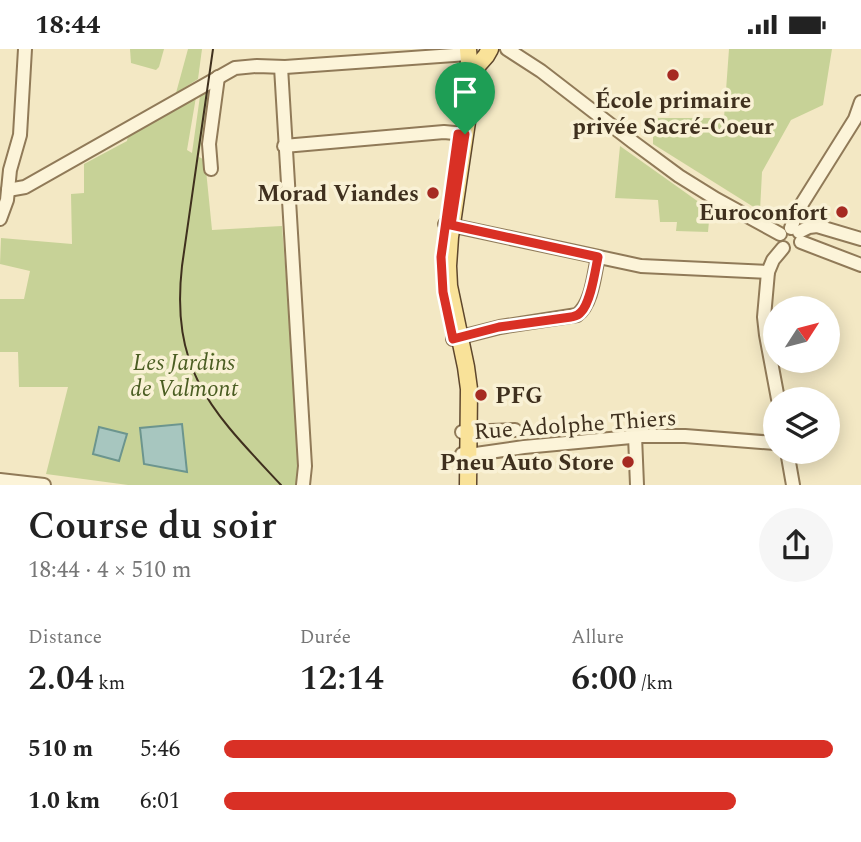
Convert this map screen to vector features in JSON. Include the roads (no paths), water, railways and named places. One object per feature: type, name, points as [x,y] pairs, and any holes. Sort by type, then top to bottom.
[{"type":"main road","points":[[468,485],[465,432],[468,378],[456,338],[449,280],[448,224],[461,134],[477,54]]},
{"type":"main road","points":[[461,485],[465,454]]},
{"type":"street","points":[[0,219],[6,205],[10,170],[20,128],[25,49]]},
{"type":"street","points":[[8,190],[25,187],[235,68],[512,52],[679,176],[716,199],[861,265]]},
{"type":"street","points":[[281,67],[305,466],[303,485]]},
{"type":"street","points":[[211,169],[209,144],[218,77]]},
{"type":"street","points":[[861,102],[857,115],[792,221],[793,234],[797,247],[789,250],[783,248],[779,241],[793,234],[809,227],[817,226],[861,239]]},
{"type":"street","points":[[285,146],[444,132],[461,134]]},
{"type":"street","points":[[448,224],[646,267],[768,272]]},
{"type":"street","points":[[776,387],[764,323],[768,272],[773,260],[783,248]]},
{"type":"street","points":[[456,338],[499,327],[577,315],[588,297],[598,257]]},
{"type":"street","points":[[465,432],[515,430]]},
{"type":"street","points":[[635,436],[637,485]]},
{"type":"street","name":"Rue Adolphe Thiers","points":[[465,454],[635,436],[685,436],[763,442]]},
{"type":"street","points":[[789,464],[793,485]]},
{"type":"street","points":[[0,480],[43,485]]},
{"type":"water","points":[[182,424],[187,472],[144,464],[140,428]]},
{"type":"water","points":[[99,427],[127,434],[119,461],[93,454]]},
{"type":"tram line","points":[[213,49],[182,266],[180,303],[183,335],[190,363],[217,412],[281,485]]},
{"type":"place","name":"École primaire privée Sacré-Coeur","points":[[673,75]]},
{"type":"place","name":"Morad Viandes","points":[[433,193]]},
{"type":"place","name":"Euroconfort","points":[[842,212]]},
{"type":"place","name":"PFG","points":[[481,395]]},
{"type":"place","name":"Pneu Auto Store","points":[[628,462]]},
{"type":"park label","name":"Les Jardins de Valmont","points":[[184,375]]}]
